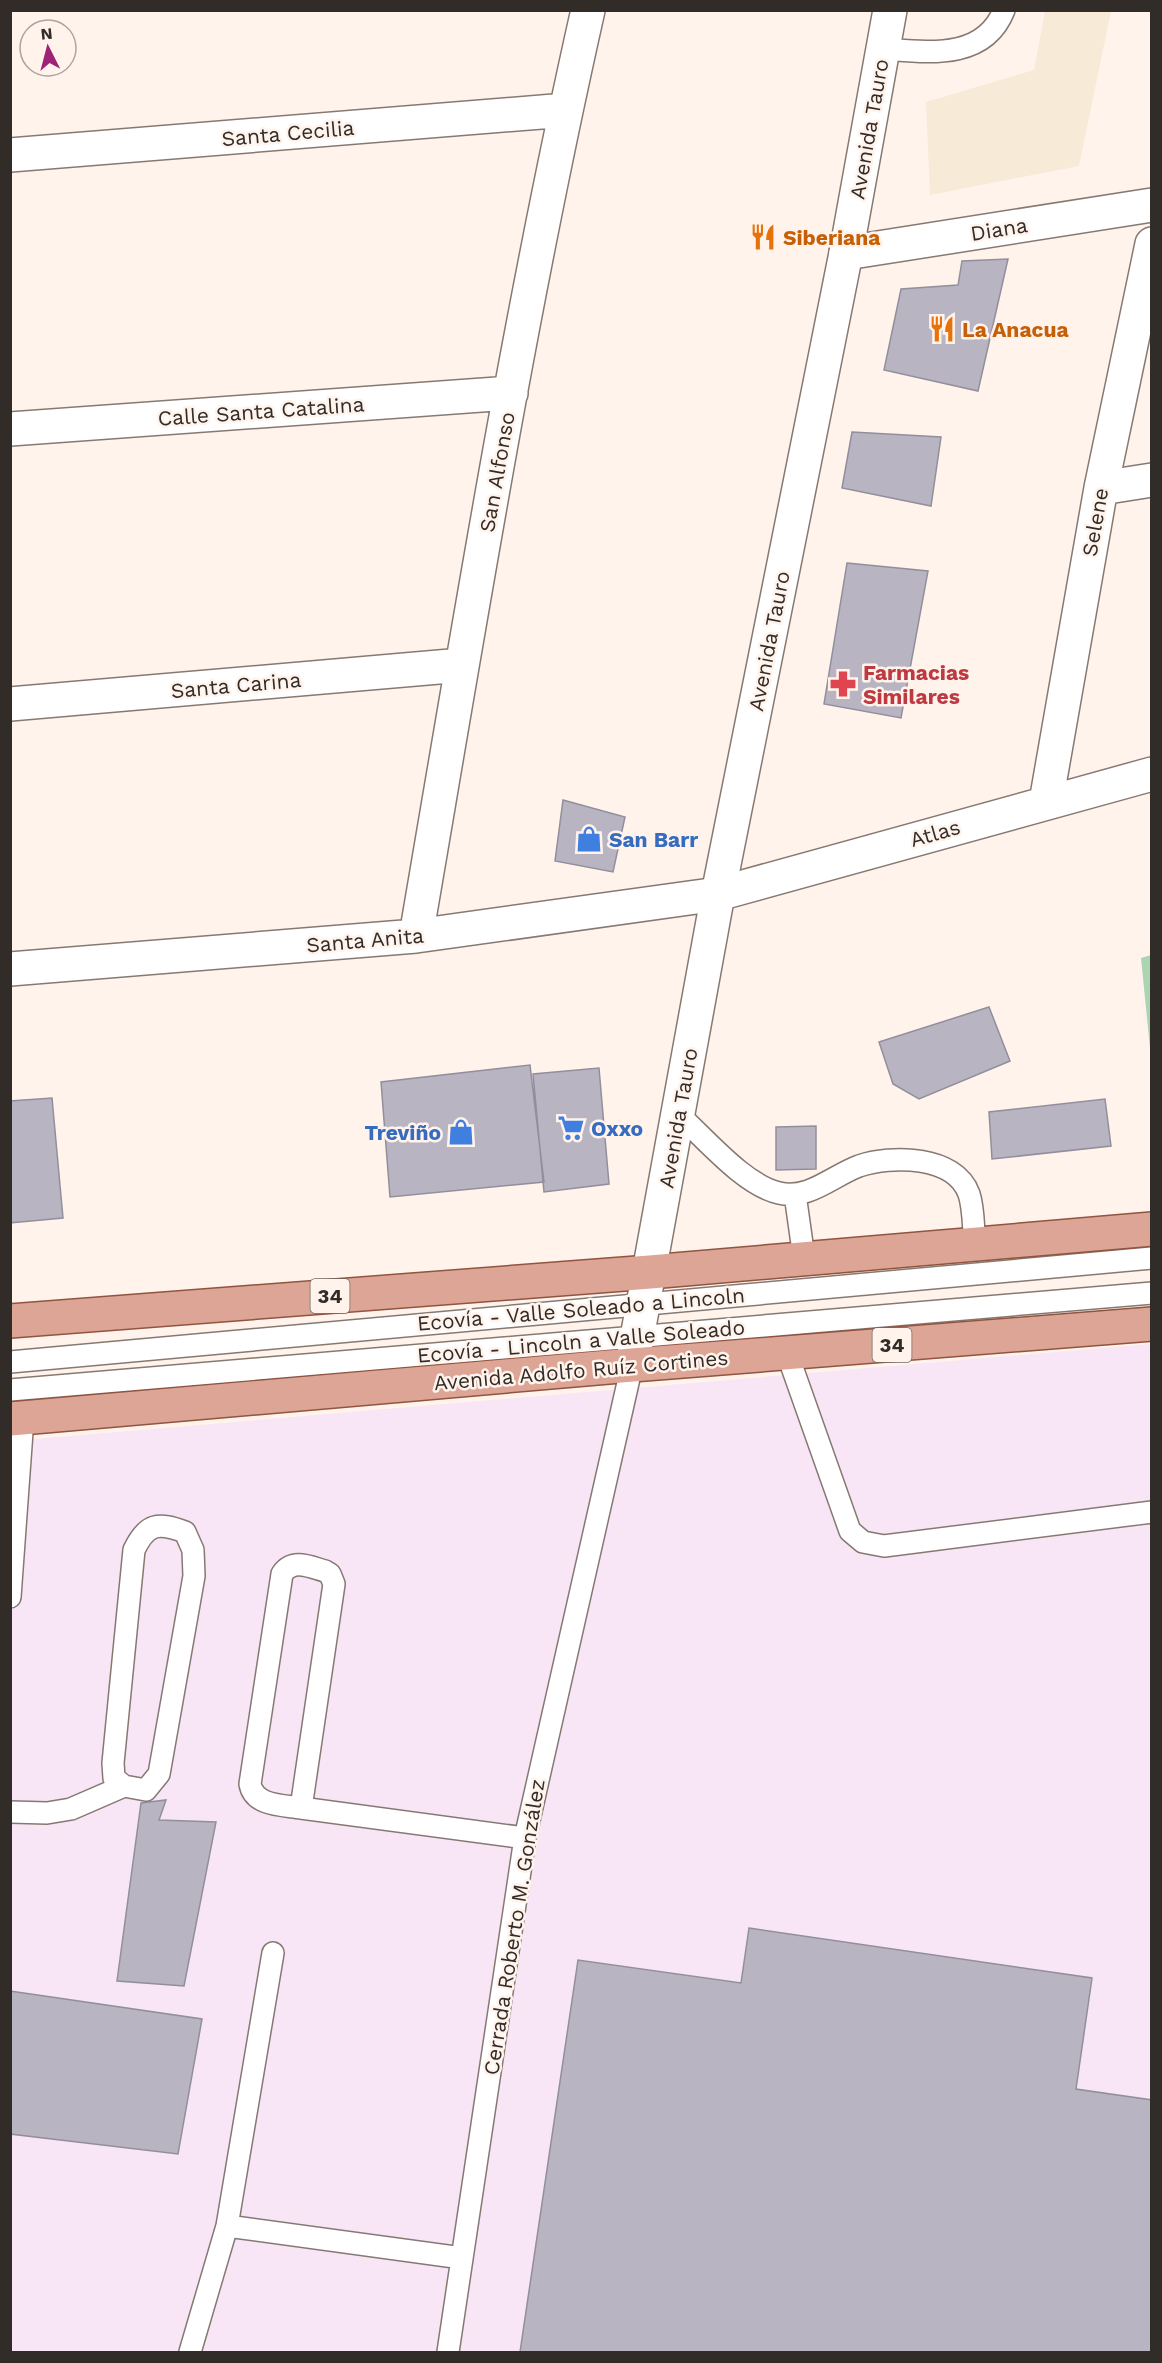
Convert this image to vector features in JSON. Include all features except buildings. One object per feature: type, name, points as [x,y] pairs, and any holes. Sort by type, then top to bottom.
[{"type":"main road","name":"34","points":[[10,1321],[650,1272],[1152,1229]]},
{"type":"main road","name":"Avenida Adolfo Ruíz Cortines","points":[[15,1409],[635,1351],[787,1353],[1152,1324]]},
{"type":"street","name":"San Alfonso","points":[[416,936],[511,393],[566,110],[588,10]]},
{"type":"street","name":"Avenida Tauro","points":[[635,1351],[718,894],[846,253],[890,10]]},
{"type":"street","name":"Santa Cecilia","points":[[10,155],[566,110]]},
{"type":"street","name":"Diana","points":[[846,253],[1152,205]]},
{"type":"street","name":"Selene","points":[[1046,802],[1101,488],[1152,244]]},
{"type":"street","name":"Calle Santa Catalina","points":[[10,429],[511,393]]},
{"type":"street","points":[[1101,488],[1152,480]]},
{"type":"street","name":"Santa Carina","points":[[10,704],[462,665]]},
{"type":"street","name":"Atlas","points":[[718,894],[1152,774]]},
{"type":"street","name":"Santa Anita","points":[[10,969],[416,936],[718,894]]},
{"type":"lane","points":[[883,49],[940,52],[965,47],[991,33],[998,26],[1004,10]]},
{"type":"lane","points":[[679,1115],[763,1188],[781,1193],[795,1194],[810,1191],[860,1166],[877,1162],[911,1160],[950,1171],[962,1181],[969,1194],[975,1244]]},
{"type":"lane","points":[[795,1194],[804,1258]]},
{"type":"lane","name":"Ecovía - Valle Soleado a Lincoln","points":[[10,1362],[1152,1258]]},
{"type":"lane","name":"Ecovía - Lincoln a Valle Soleado","points":[[635,1351],[1152,1293]]},
{"type":"lane","name":"Cerrada Roberto M. González","points":[[448,2352],[525,1838],[635,1351]]},
{"type":"lane","points":[[787,1353],[850,1531],[863,1542],[884,1546],[1152,1512]]},
{"type":"lane","points":[[10,1597],[15,1409]]},
{"type":"lane","points":[[10,1812],[47,1813],[71,1809],[124,1786],[146,1790],[154,1781],[162,1765],[194,1576],[193,1550],[185,1532],[171,1527],[154,1526],[142,1534],[134,1550],[113,1763],[114,1778],[124,1786]]},
{"type":"lane","points":[[301,1808],[334,1584],[330,1574],[326,1571],[294,1564],[282,1574],[250,1784],[255,1796],[264,1802],[301,1808],[525,1838]]},
{"type":"lane","points":[[190,2352],[227,2226],[273,1953]]},
{"type":"lane","points":[[227,2226],[462,2258]]},
{"type":"shaded area","points":[[1045,11],[1111,11],[1079,166],[930,195],[926,102],[1034,70]]},
{"type":"shaded area","points":[[1151,1344],[1151,2352],[11,2352],[11,1441]]},
{"type":"green space","points":[[1152,955],[1151,1058],[1141,958]]},
{"type":"place","name":"Siberiana","points":[[763,237]]},
{"type":"place","name":"La Anacua","points":[[942,329]]},
{"type":"place","name":"Farmacias Similares","points":[[843,684]]},
{"type":"place","name":"San Barr","points":[[589,839]]},
{"type":"place","name":"Oxxo","points":[[571,1128]]},
{"type":"place","name":"Treviño","points":[[461,1132]]}]
